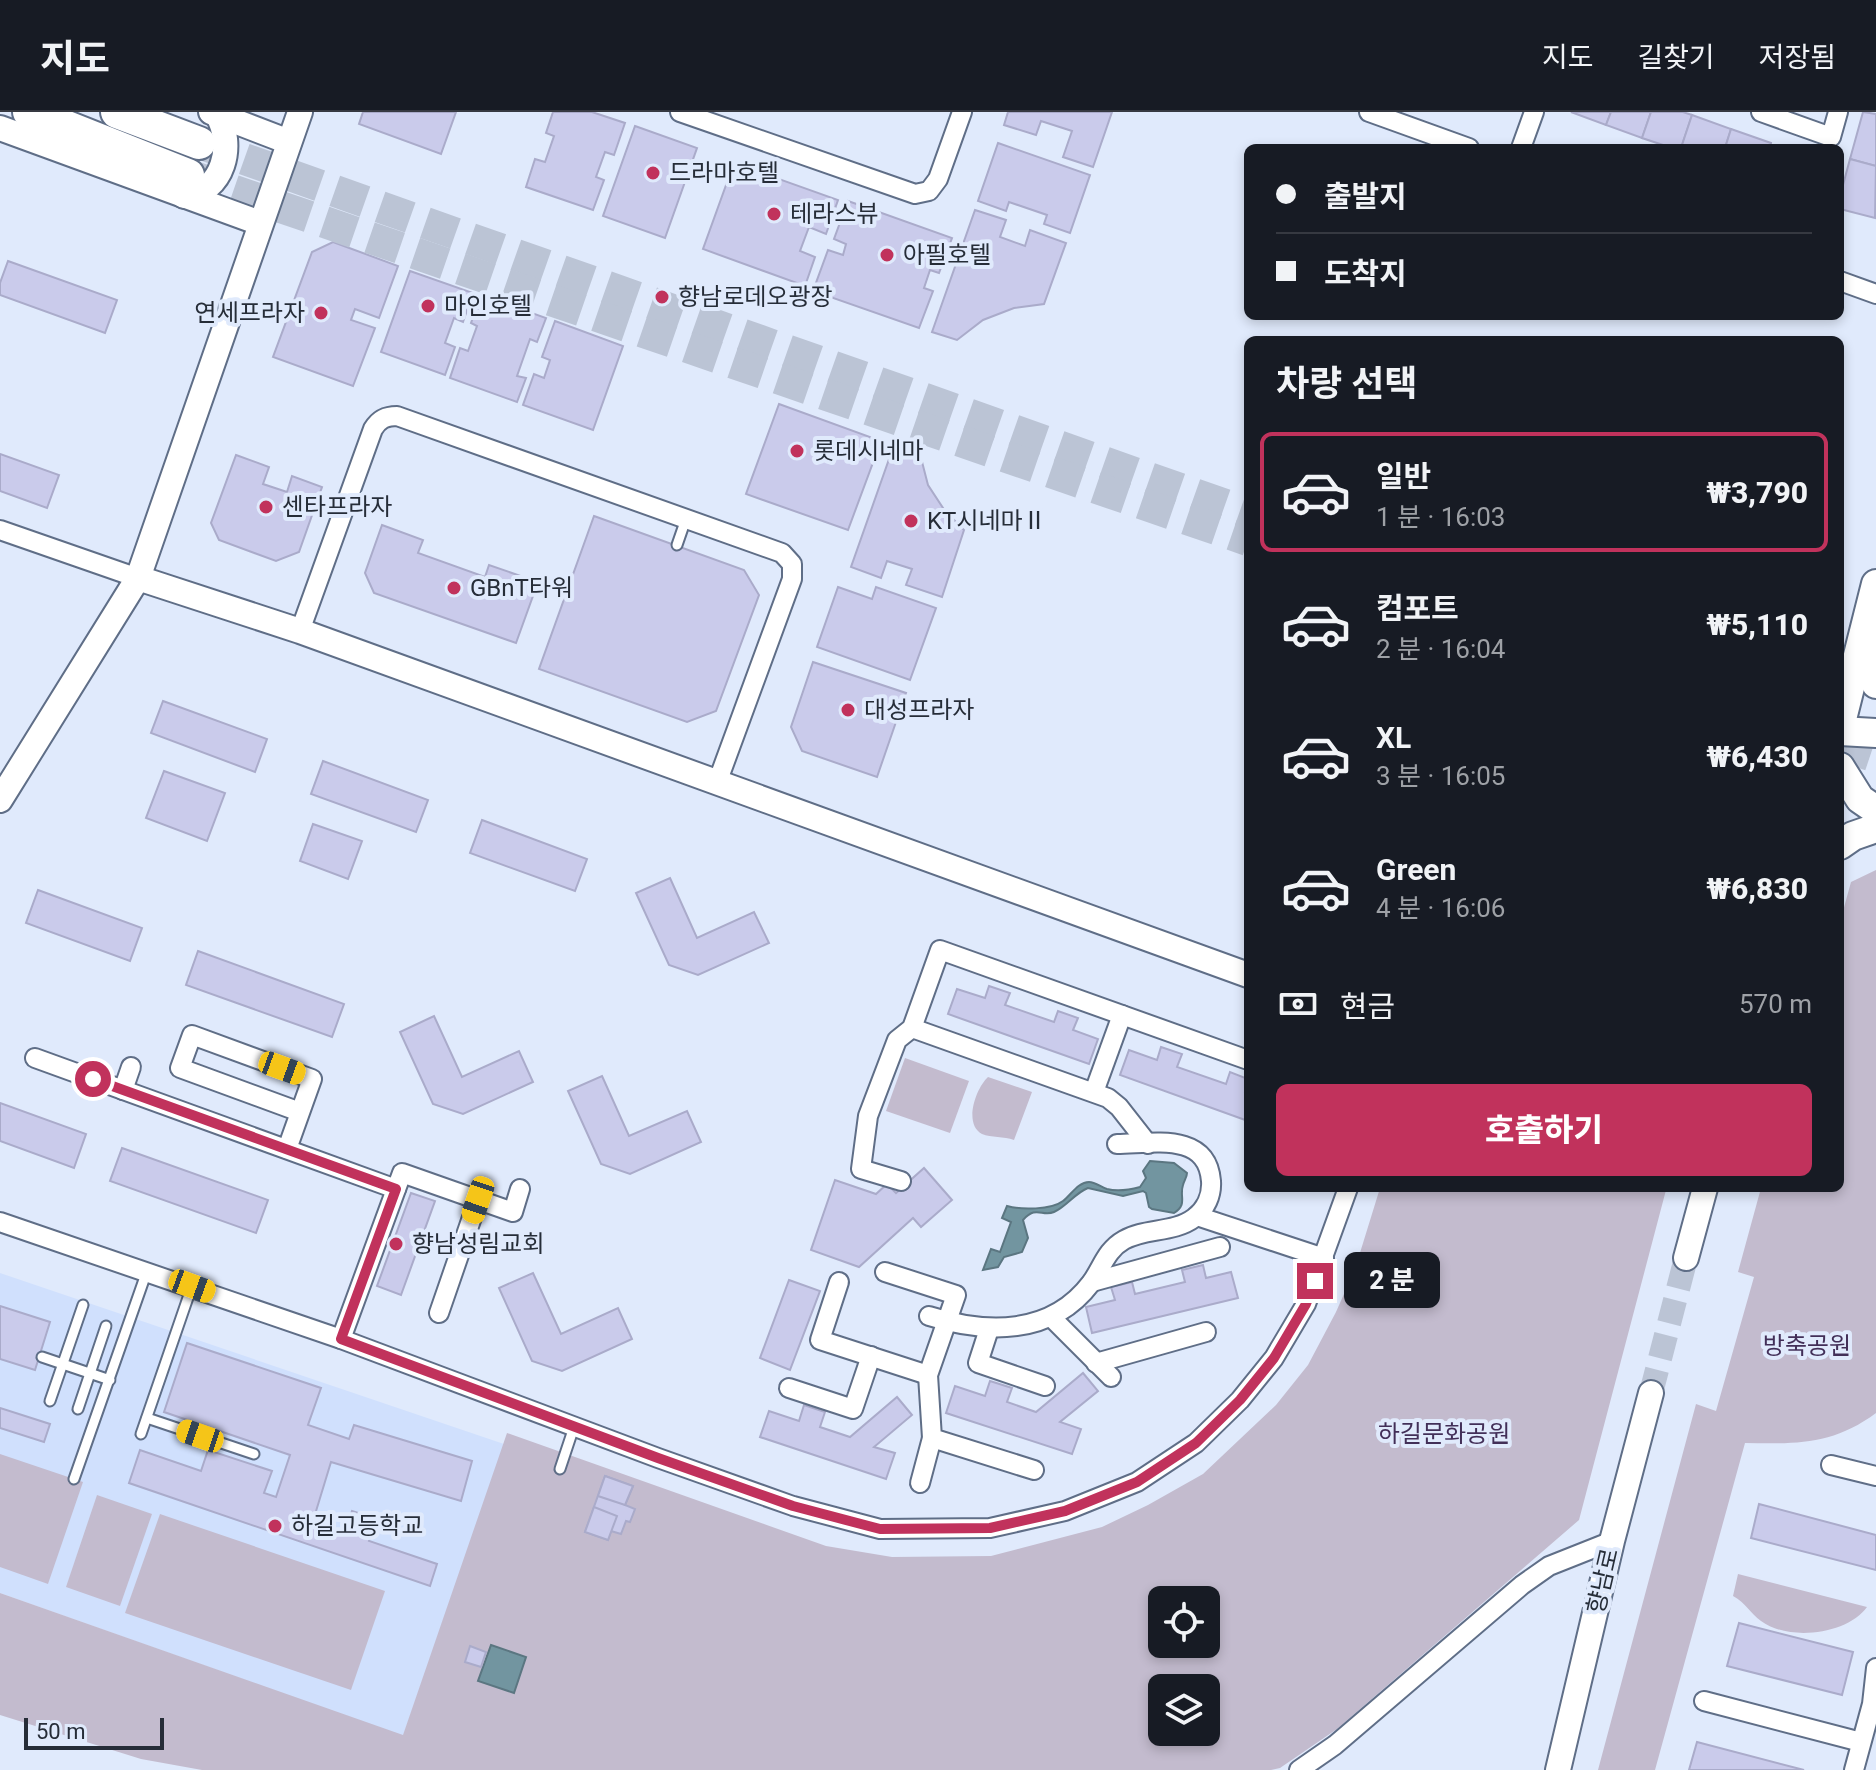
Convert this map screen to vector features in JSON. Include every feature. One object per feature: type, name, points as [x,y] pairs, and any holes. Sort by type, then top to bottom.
[{"type":"highway","points":[[29,112],[186,186]]},
{"type":"highway","points":[[117,112],[199,143]]},
{"type":"main road","points":[[1844,713],[1876,584]]},
{"type":"main road","points":[[1867,618],[1870,663],[1876,684]]},
{"type":"main road","points":[[1844,729],[1876,733]]},
{"type":"main road","points":[[1844,773],[1860,799],[1876,810]]},
{"type":"main road","points":[[1844,842],[1876,828]]},
{"type":"street","points":[[0,800],[138,578],[300,112]]},
{"type":"street","points":[[680,112],[915,194],[929,191],[938,179],[962,112]]},
{"type":"street","points":[[1369,112],[1458,144]]},
{"type":"street","points":[[1522,144],[1534,112]]},
{"type":"street","points":[[1761,112],[1831,137],[1838,112]]},
{"type":"street","points":[[186,186],[195,195],[205,190],[222,167],[226,138],[224,125],[214,113]]},
{"type":"street","points":[[214,113],[289,142]]},
{"type":"street","points":[[0,128],[186,186],[260,223]]},
{"type":"street","points":[[1844,282],[1876,294]]},
{"type":"street","points":[[300,631],[373,429],[390,416],[782,553],[788,557],[793,571],[717,783]]},
{"type":"street","points":[[0,530],[300,631],[1244,974]]},
{"type":"street","points":[[901,1181],[861,1169],[868,1116],[897,1040],[912,1028],[940,950],[1244,1059]]},
{"type":"street","points":[[1094,1092],[1122,1015]]},
{"type":"street","points":[[912,1028],[1108,1098],[1148,1144]]},
{"type":"street","points":[[287,1149],[312,1079],[192,1035],[180,1068],[300,1112]]},
{"type":"street","points":[[35,1058],[396,1189]]},
{"type":"street","points":[[123,1090],[131,1067]]},
{"type":"street","points":[[938,1319],[989,1329],[1026,1326],[1051,1317],[1075,1300],[1092,1282],[1105,1257],[1123,1241],[1178,1226],[1197,1216],[1209,1199],[1212,1186],[1204,1159],[1194,1149],[1168,1141],[1117,1144]]},
{"type":"street","points":[[341,1339],[402,1173],[513,1212],[520,1189]]},
{"type":"street","points":[[0,1222],[341,1339],[793,1506],[880,1529],[990,1528],[1065,1511],[1137,1482],[1196,1443],[1240,1400],[1274,1358],[1306,1304],[1347,1192]]},
{"type":"street","points":[[1686,1258],[1704,1192]]},
{"type":"street","points":[[439,1313],[478,1200]]},
{"type":"street","points":[[1197,1216],[1324,1258]]},
{"type":"street","points":[[1092,1282],[1220,1247]]},
{"type":"street","points":[[885,1272],[956,1295],[938,1319],[928,1375],[932,1438],[920,1483]]},
{"type":"street","points":[[839,1282],[820,1340],[928,1375]]},
{"type":"street","points":[[1051,1317],[1111,1377]]},
{"type":"street","points":[[989,1329],[978,1363],[1045,1386]]},
{"type":"street","points":[[1096,1363],[1206,1332]]},
{"type":"street","points":[[789,1388],[851,1415],[871,1356]]},
{"type":"street","name":"향남로","points":[[1558,1770],[1612,1541],[1651,1393]]},
{"type":"street","points":[[932,1438],[1034,1470]]},
{"type":"street","points":[[1831,1465],[1876,1476]]},
{"type":"street","points":[[1299,1770],[1346,1735],[1522,1585],[1549,1566],[1612,1541]]},
{"type":"street","points":[[1854,1770],[1874,1705],[1876,1668]]},
{"type":"street","points":[[1704,1701],[1861,1742]]},
{"type":"lane","points":[[677,545],[686,519]]},
{"type":"lane","points":[[74,1479],[147,1271]]},
{"type":"lane","points":[[141,1434],[192,1286]]},
{"type":"lane","points":[[50,1401],[83,1305]]},
{"type":"lane","points":[[78,1409],[106,1326]]},
{"type":"lane","points":[[42,1357],[110,1380]]},
{"type":"lane","points":[[147,1418],[254,1454]]},
{"type":"lane","points":[[560,1469],[574,1427]]},
{"type":"shaded area","points":[[1150,1161],[1174,1163],[1187,1173],[1182,1203],[1174,1213],[1149,1207],[1143,1191],[1123,1196],[1088,1188],[1054,1212],[1035,1212],[1028,1216],[1023,1220],[1028,1238],[1022,1252],[1004,1257],[998,1267],[983,1270],[991,1249],[1000,1252],[1011,1222],[1002,1218],[1007,1206],[1028,1209],[1058,1204],[1081,1184],[1089,1182],[1115,1190],[1140,1187],[1146,1178],[1143,1171]]},
{"type":"shaded area","name":"하길고등학교","points":[[0,1273],[504,1444],[403,1736],[0,1593]]},
{"type":"shaded area","points":[[491,1645],[526,1657],[514,1693],[478,1681]]},
{"type":"green space","name":"방축공원","points":[[1876,870],[1876,1413],[1860,1424],[1829,1437],[1798,1442],[1745,1443],[1655,1770],[1598,1770],[1696,1404],[1716,1411],[1754,1277],[1738,1272],[1760,1192],[1844,1192],[1844,907],[1851,882]]},
{"type":"green space","points":[[905,1058],[969,1081],[950,1133],[886,1111]]},
{"type":"green space","points":[[988,1077],[1032,1092],[1014,1140],[982,1134],[973,1122],[976,1097]]},
{"type":"green space","name":"하길문화공원","points":[[1379,1192],[1665,1192],[1579,1520],[1337,1729],[1280,1768],[202,1770],[141,1759],[0,1715],[0,1593],[403,1735],[507,1433],[826,1546],[892,1557],[991,1556],[1102,1527],[1203,1474],[1276,1405],[1308,1365],[1355,1269]]},
{"type":"green space","points":[[0,1454],[83,1482],[48,1584],[0,1567]]},
{"type":"green space","points":[[97,1495],[152,1514],[120,1606],[66,1587]]},
{"type":"green space","points":[[160,1514],[385,1591],[351,1690],[125,1613]]},
{"type":"green space","points":[[1738,1574],[1867,1607],[1846,1624],[1832,1629],[1802,1633],[1773,1628],[1733,1596]]},
{"type":"building","points":[[363,112],[456,112],[441,154],[359,124]]},
{"type":"building","points":[[553,112],[592,112],[625,123],[614,155],[605,152],[596,177],[604,180],[593,210],[526,187],[535,159],[545,162],[554,136],[546,133]]},
{"type":"building","points":[[1008,112],[1112,112],[1093,167],[1063,157],[1072,131],[1041,121],[1036,135],[1004,125]]},
{"type":"building","points":[[1571,112],[1611,112],[1606,125]]},
{"type":"building","points":[[1611,112],[1651,112],[1642,138],[1606,125]]},
{"type":"building","points":[[1651,112],[1692,115],[1682,144],[1660,144],[1642,138]]},
{"type":"building","points":[[1863,112],[1876,114],[1876,166],[1850,159]]},
{"type":"building","points":[[1692,115],[1731,129],[1726,144],[1682,144]]},
{"type":"building","points":[[635,126],[697,148],[665,238],[603,216]]},
{"type":"building","points":[[1731,129],[1771,143],[1771,144],[1726,144]]},
{"type":"building","points":[[998,143],[1090,175],[1070,233],[1044,224],[1047,215],[1009,202],[1006,211],[978,201]]},
{"type":"building","points":[[1850,159],[1876,166],[1875,218],[1844,210],[1844,181]]},
{"type":"building","name":"테라스뷰","points":[[734,163],[838,200],[826,234],[809,227],[800,251],[815,257],[805,286],[703,249]]},
{"type":"building","points":[[848,201],[952,238],[939,273],[930,270],[924,288],[933,291],[919,328],[813,291],[828,250],[843,255],[846,244],[834,239]]},
{"type":"building","points":[[975,210],[1006,220],[1000,237],[1025,246],[1030,230],[1066,243],[1044,304],[1014,308],[983,320],[957,340],[932,332]]},
{"type":"building","name":"연세프라자","points":[[333,242],[398,266],[379,318],[355,309],[351,320],[375,328],[353,386],[273,357],[312,252]]},
{"type":"building","points":[[8,261],[117,300],[105,333],[0,295],[0,283]]},
{"type":"building","points":[[410,271],[473,293],[463,322],[454,318],[445,343],[455,347],[445,375],[381,352]]},
{"type":"building","points":[[481,295],[546,318],[537,342],[530,339],[517,376],[526,378],[517,402],[450,378],[460,348],[468,351],[477,326],[471,323]]},
{"type":"building","points":[[555,321],[623,346],[593,430],[523,405],[534,374],[544,378],[550,360],[542,357]]},
{"type":"building","points":[[779,404],[881,441],[848,530],[746,494]]},
{"type":"building","name":"KT시네마Ⅱ","points":[[894,445],[920,454],[928,485],[945,511],[964,530],[942,597],[906,585],[912,569],[887,561],[881,578],[851,567]]},
{"type":"building","points":[[0,454],[59,475],[47,508],[0,491]]},
{"type":"building","name":"센타프라자","points":[[236,455],[269,467],[263,484],[287,492],[292,476],[322,487],[299,552],[276,561],[219,540],[211,523]]},
{"type":"building","points":[[594,516],[744,570],[759,595],[716,711],[687,722],[539,669]]},
{"type":"building","name":"GBnT타워","points":[[382,525],[423,540],[418,553],[485,577],[489,565],[538,582],[516,643],[374,593],[365,573]]},
{"type":"building","points":[[838,587],[872,599],[876,587],[936,608],[910,680],[817,647]]},
{"type":"building","name":"대성프라자","points":[[813,662],[906,693],[877,777],[802,751],[791,727]]},
{"type":"building","points":[[163,701],[267,739],[255,772],[151,733]]},
{"type":"building","points":[[323,761],[428,800],[416,832],[311,794]]},
{"type":"building","points":[[164,771],[225,793],[207,841],[146,818]]},
{"type":"building","points":[[482,820],[587,859],[575,891],[470,853]]},
{"type":"building","points":[[313,824],[362,841],[348,879],[300,861]]},
{"type":"building","points":[[670,878],[697,938],[754,912],[769,943],[698,975],[669,965],[636,893]]},
{"type":"building","points":[[38,890],[142,928],[130,961],[26,923]]},
{"type":"building","points":[[198,951],[344,1004],[332,1037],[186,985]]},
{"type":"building","points":[[989,986],[1010,993],[1005,1005],[1054,1022],[1058,1011],[1078,1018],[1073,1030],[1098,1039],[1089,1064],[948,1014],[957,989],[985,998]]},
{"type":"building","points":[[434,1016],[462,1077],[519,1051],[533,1082],[463,1114],[433,1104],[400,1032]]},
{"type":"building","points":[[1161,1047],[1182,1054],[1177,1067],[1226,1084],[1230,1072],[1244,1077],[1244,1120],[1120,1075],[1129,1050],[1157,1060]]},
{"type":"building","points":[[602,1076],[629,1136],[687,1111],[701,1142],[630,1174],[601,1164],[568,1091]]},
{"type":"building","points":[[0,1103],[86,1134],[74,1168],[0,1141]]},
{"type":"building","points":[[122,1148],[268,1200],[256,1233],[110,1181]]},
{"type":"building","points":[[924,1168],[952,1200],[921,1227],[913,1218],[859,1267],[811,1250],[835,1180],[876,1194],[887,1184],[896,1193]]},
{"type":"building","points":[[411,1193],[435,1201],[401,1295],[377,1286]]},
{"type":"building","points":[[1203,1265],[1206,1278],[1231,1272],[1238,1298],[1092,1333],[1086,1307],[1115,1300],[1111,1287],[1132,1282],[1135,1294],[1185,1282],[1182,1270]]},
{"type":"building","points":[[533,1273],[561,1334],[618,1308],[632,1339],[562,1371],[532,1361],[499,1288]]},
{"type":"building","points":[[789,1280],[820,1291],[790,1370],[760,1358]]},
{"type":"building","points":[[0,1306],[50,1322],[35,1370],[0,1359]]},
{"type":"building","points":[[187,1343],[321,1388],[308,1425],[349,1439],[354,1425],[472,1461],[461,1501],[331,1462],[313,1521],[345,1532],[352,1511],[377,1519],[369,1541],[437,1564],[430,1586],[129,1483],[140,1450],[201,1471],[208,1450],[272,1471],[264,1493],[276,1497],[290,1455],[164,1412]]},
{"type":"building","points":[[1083,1373],[1098,1391],[1060,1422],[1081,1429],[1072,1454],[946,1413],[955,1386],[985,1396],[990,1381],[1012,1388],[1007,1402],[1036,1412]]},
{"type":"building","points":[[897,1397],[912,1415],[874,1447],[895,1453],[886,1479],[760,1437],[769,1411],[799,1421],[804,1405],[825,1412],[820,1427],[850,1437]]},
{"type":"building","points":[[0,1408],[50,1424],[44,1442],[0,1428]]},
{"type":"building","points":[[605,1476],[633,1486],[625,1505],[635,1509],[621,1534],[611,1531],[608,1540],[585,1532]]},
{"type":"building","points":[[605,1476],[633,1486],[625,1505],[598,1496]]},
{"type":"building","points":[[1759,1504],[1876,1535],[1876,1570],[1751,1538]]},
{"type":"building","points":[[594,1507],[617,1516],[608,1540],[585,1532]]},
{"type":"building","points":[[1739,1623],[1853,1652],[1842,1695],[1727,1666]]},
{"type":"building","points":[[470,1646],[486,1652],[481,1667],[465,1662]]},
{"type":"building","points":[[1697,1742],[1804,1770],[1689,1770]]},
{"type":"tunnel","points":[[199,143],[1244,512]]},
{"type":"tunnel","points":[[188,175],[1244,539]]},
{"type":"tunnel","points":[[1844,746],[1876,757]]},
{"type":"tunnel","points":[[1651,1393],[1686,1258]]},
{"type":"place","name":"드라마호텔","points":[[653,173]]},
{"type":"place","name":"테라스뷰","points":[[774,214]]},
{"type":"place","name":"아필호텔","points":[[887,255]]},
{"type":"place","name":"향남로데오광장","points":[[662,297]]},
{"type":"place","name":"마인호텔","points":[[428,306]]},
{"type":"place","name":"연세프라자","points":[[321,313]]},
{"type":"place","name":"롯데시네마","points":[[797,451]]},
{"type":"place","name":"센타프라자","points":[[266,507]]},
{"type":"place","name":"KT시네마Ⅱ","points":[[911,521]]},
{"type":"place","name":"GBnT타워","points":[[454,588]]},
{"type":"place","name":"대성프라자","points":[[848,710]]},
{"type":"place","name":"향남성림교회","points":[[396,1244]]},
{"type":"place","name":"하길고등학교","points":[[275,1526]]},
{"type":"route","points":[[93,1079],[396,1189],[341,1339],[681,1467],[793,1506],[880,1529],[990,1528],[1065,1511],[1137,1482],[1196,1443],[1240,1400],[1274,1358],[1306,1304],[1315,1281]]}]
